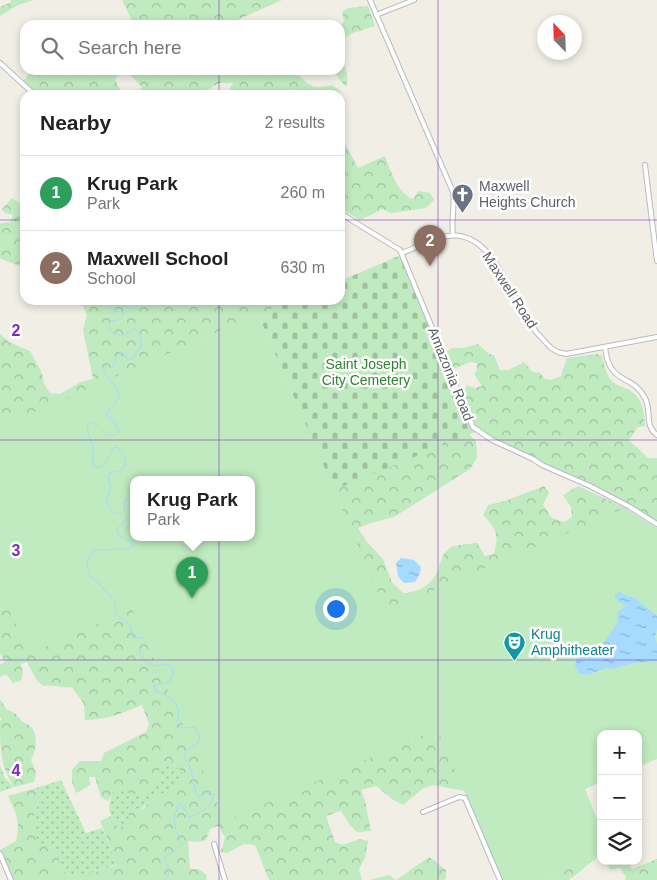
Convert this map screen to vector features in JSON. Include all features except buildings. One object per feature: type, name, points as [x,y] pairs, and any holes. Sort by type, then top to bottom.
[{"type":"street","points":[[345,215],[402,253],[453,235],[453,192],[370,0]]},
{"type":"street","points":[[376,15],[414,0]]},
{"type":"street","points":[[0,62],[30,90]]},
{"type":"street","points":[[645,165],[657,261]]},
{"type":"street","name":"Maxwell Road","points":[[453,235],[472,240],[486,251],[526,317],[551,348],[562,354],[657,337]]},
{"type":"street","name":"Amazonia Road","points":[[402,253],[472,427],[492,440],[542,465],[590,486],[657,524]]},
{"type":"street","points":[[605,347],[607,361],[611,370],[638,389],[645,398],[651,430],[657,434]]},
{"type":"street","points":[[424,812],[452,799],[462,796],[465,798],[500,880]]},
{"type":"street","points":[[214,844],[225,880]]},
{"type":"street","points":[[0,854],[11,880]]},
{"type":"green space","points":[[11,0],[34,0],[18,5],[0,16],[0,7],[11,2]]},
{"type":"green space","points":[[122,0],[282,0],[237,20],[132,20]]},
{"type":"green space","points":[[368,6],[375,26],[345,37],[345,20],[342,12],[348,8]]},
{"type":"green space","points":[[345,67],[347,75],[346,87],[337,75],[345,75]]},
{"type":"green space","points":[[28,75],[118,75],[115,80],[120,90],[33,90],[23,81]]},
{"type":"green space","points":[[299,75],[310,85],[321,87],[332,85],[339,90],[229,90],[233,83],[219,83],[207,90],[140,90],[142,87],[131,76]]},
{"type":"green space","points":[[345,143],[358,168],[385,156],[395,181],[407,196],[413,199],[419,191],[430,193],[434,200],[426,208],[391,213],[383,209],[360,220],[345,211]]},
{"type":"green space","points":[[12,198],[20,204],[20,266],[0,257],[0,224],[10,222],[13,215],[5,213],[2,209]]},
{"type":"green space","name":"Saint Joseph City Cemetery","points":[[401,255],[468,424],[475,432],[334,490],[258,314],[280,305],[345,305],[345,279]]},
{"type":"green space","points":[[82,305],[281,305],[201,339],[229,391],[469,434],[476,441],[477,458],[470,469],[394,517],[358,528],[367,542],[383,559],[392,582],[403,593],[418,590],[431,581],[435,577],[445,553],[450,548],[477,543],[485,556],[494,554],[496,533],[483,515],[488,505],[505,501],[544,486],[549,493],[543,505],[552,518],[564,522],[572,517],[571,507],[563,495],[578,486],[625,508],[608,524],[445,713],[479,824],[465,791],[433,785],[422,789],[403,805],[376,786],[361,790],[371,831],[357,832],[341,811],[326,816],[335,842],[342,845],[360,839],[368,841],[365,858],[359,869],[362,880],[269,880],[255,845],[244,844],[227,853],[220,852],[225,837],[218,826],[210,829],[206,840],[198,842],[188,841],[190,869],[198,869],[207,875],[206,880],[12,880],[0,850],[16,841],[18,828],[17,817],[8,796],[36,788],[39,802],[33,819],[34,835],[57,856],[67,876],[96,872],[117,865],[100,821],[111,816],[117,827],[132,825],[132,817],[124,812],[129,807],[143,809],[150,801],[182,782],[183,773],[170,760],[159,770],[161,780],[146,794],[130,794],[122,789],[114,790],[108,801],[101,797],[95,777],[89,777],[90,785],[76,793],[72,782],[72,770],[80,761],[101,761],[104,753],[146,732],[149,724],[142,705],[108,717],[85,720],[84,704],[72,687],[43,686],[36,679],[27,662],[21,664],[23,674],[21,681],[13,683],[6,674],[0,677],[0,665],[5,662],[0,653],[0,334],[9,342],[30,351],[42,373],[44,384],[50,393],[60,394],[81,382],[93,379],[83,330],[87,315]]},
{"type":"green space","points":[[258,314],[386,611],[625,508],[657,528],[657,759],[642,765],[642,730],[597,730],[597,784],[585,789],[597,818],[597,857],[541,880],[503,880],[437,729],[225,821],[132,609],[29,654],[0,587],[0,427]]},
{"type":"green space","points":[[478,344],[489,354],[494,355],[500,370],[509,370],[524,362],[533,372],[540,373],[545,379],[551,380],[561,376],[567,358],[597,354],[602,356],[609,377],[616,384],[632,392],[642,404],[645,426],[638,427],[629,440],[648,458],[657,458],[657,523],[629,505],[480,431],[470,420],[459,394],[468,385],[474,388],[482,386],[474,374],[477,370],[477,363],[470,362],[453,369],[444,353],[452,348],[463,348]]},
{"type":"green space","points":[[0,699],[7,710],[15,713],[23,722],[29,725],[35,734],[35,747],[31,760],[36,773],[34,782],[14,787],[9,779],[3,764],[1,748],[0,720],[2,720],[0,717]]},
{"type":"green space","points":[[170,760],[183,773],[182,782],[150,801],[132,817],[132,825],[117,827],[109,805],[114,790],[122,789],[130,794]]},
{"type":"green space","points":[[0,765],[5,778],[14,787],[0,792]]},
{"type":"green space","points":[[61,780],[86,833],[102,828],[117,864],[96,872],[67,876],[57,856],[50,848],[42,845],[34,835],[33,819],[39,802],[36,788]]},
{"type":"green space","points":[[429,857],[446,870],[446,879],[443,880],[396,880]]},
{"type":"green space","points":[[597,857],[569,880],[541,880]]},
{"type":"green space","points":[[657,859],[657,880],[625,880],[626,877],[620,868],[611,870],[607,865],[630,865],[632,869]]},
{"type":"green space","points":[[389,875],[396,880],[369,880]]},
{"type":"water","points":[[401,558],[414,560],[421,567],[415,582],[404,583],[398,576],[396,563]]},
{"type":"water","points":[[620,592],[633,597],[657,616],[655,636],[657,661],[634,663],[612,669],[606,668],[587,675],[579,673],[575,666],[576,659],[594,650],[605,641],[618,622],[617,612],[625,607],[615,598],[615,594]]},
{"type":"waterway","points":[[108,305],[111,309],[122,311],[123,315],[118,320],[109,322],[110,331],[123,336],[135,328],[140,336],[141,346],[132,358],[127,360],[123,352],[121,352],[116,356],[112,367],[108,363],[104,368],[119,394],[117,401],[106,414],[115,423],[119,431],[115,435],[106,435],[93,422],[88,424],[88,431],[92,442],[93,466],[100,468],[105,464],[114,447],[119,448],[126,461],[125,466],[119,471],[109,473],[108,477],[111,487],[106,499],[107,505],[114,513],[121,513],[125,509],[125,500],[130,500]]},
{"type":"waterway","points":[[121,305],[131,309],[138,305]]},
{"type":"waterway","points":[[130,514],[117,529],[119,536],[130,541]]},
{"type":"waterway","points":[[131,541],[133,542],[132,546],[126,549],[95,550],[89,557],[88,569],[91,577],[96,580],[115,602],[116,614],[130,625],[133,638],[143,638],[146,641],[139,651],[143,659],[154,666],[165,664],[172,668],[173,673],[169,682],[154,685],[155,691],[167,696],[175,703],[178,712],[176,724],[184,728],[195,727],[200,737],[198,743],[185,751],[186,759],[199,797],[210,792],[214,795],[213,800],[205,809],[189,817],[181,804],[178,805],[174,818],[176,831],[182,844],[165,857],[165,862],[170,869],[167,877],[163,880]]},
{"type":"place","name":"Maxwell Heights Church","points":[[463,213]]},
{"type":"place","name":"Maxwell School","points":[[430,266]]},
{"type":"place","name":"Krug Park","points":[[192,598]]},
{"type":"place","name":"Krug Amphitheater","points":[[515,661]]}]
